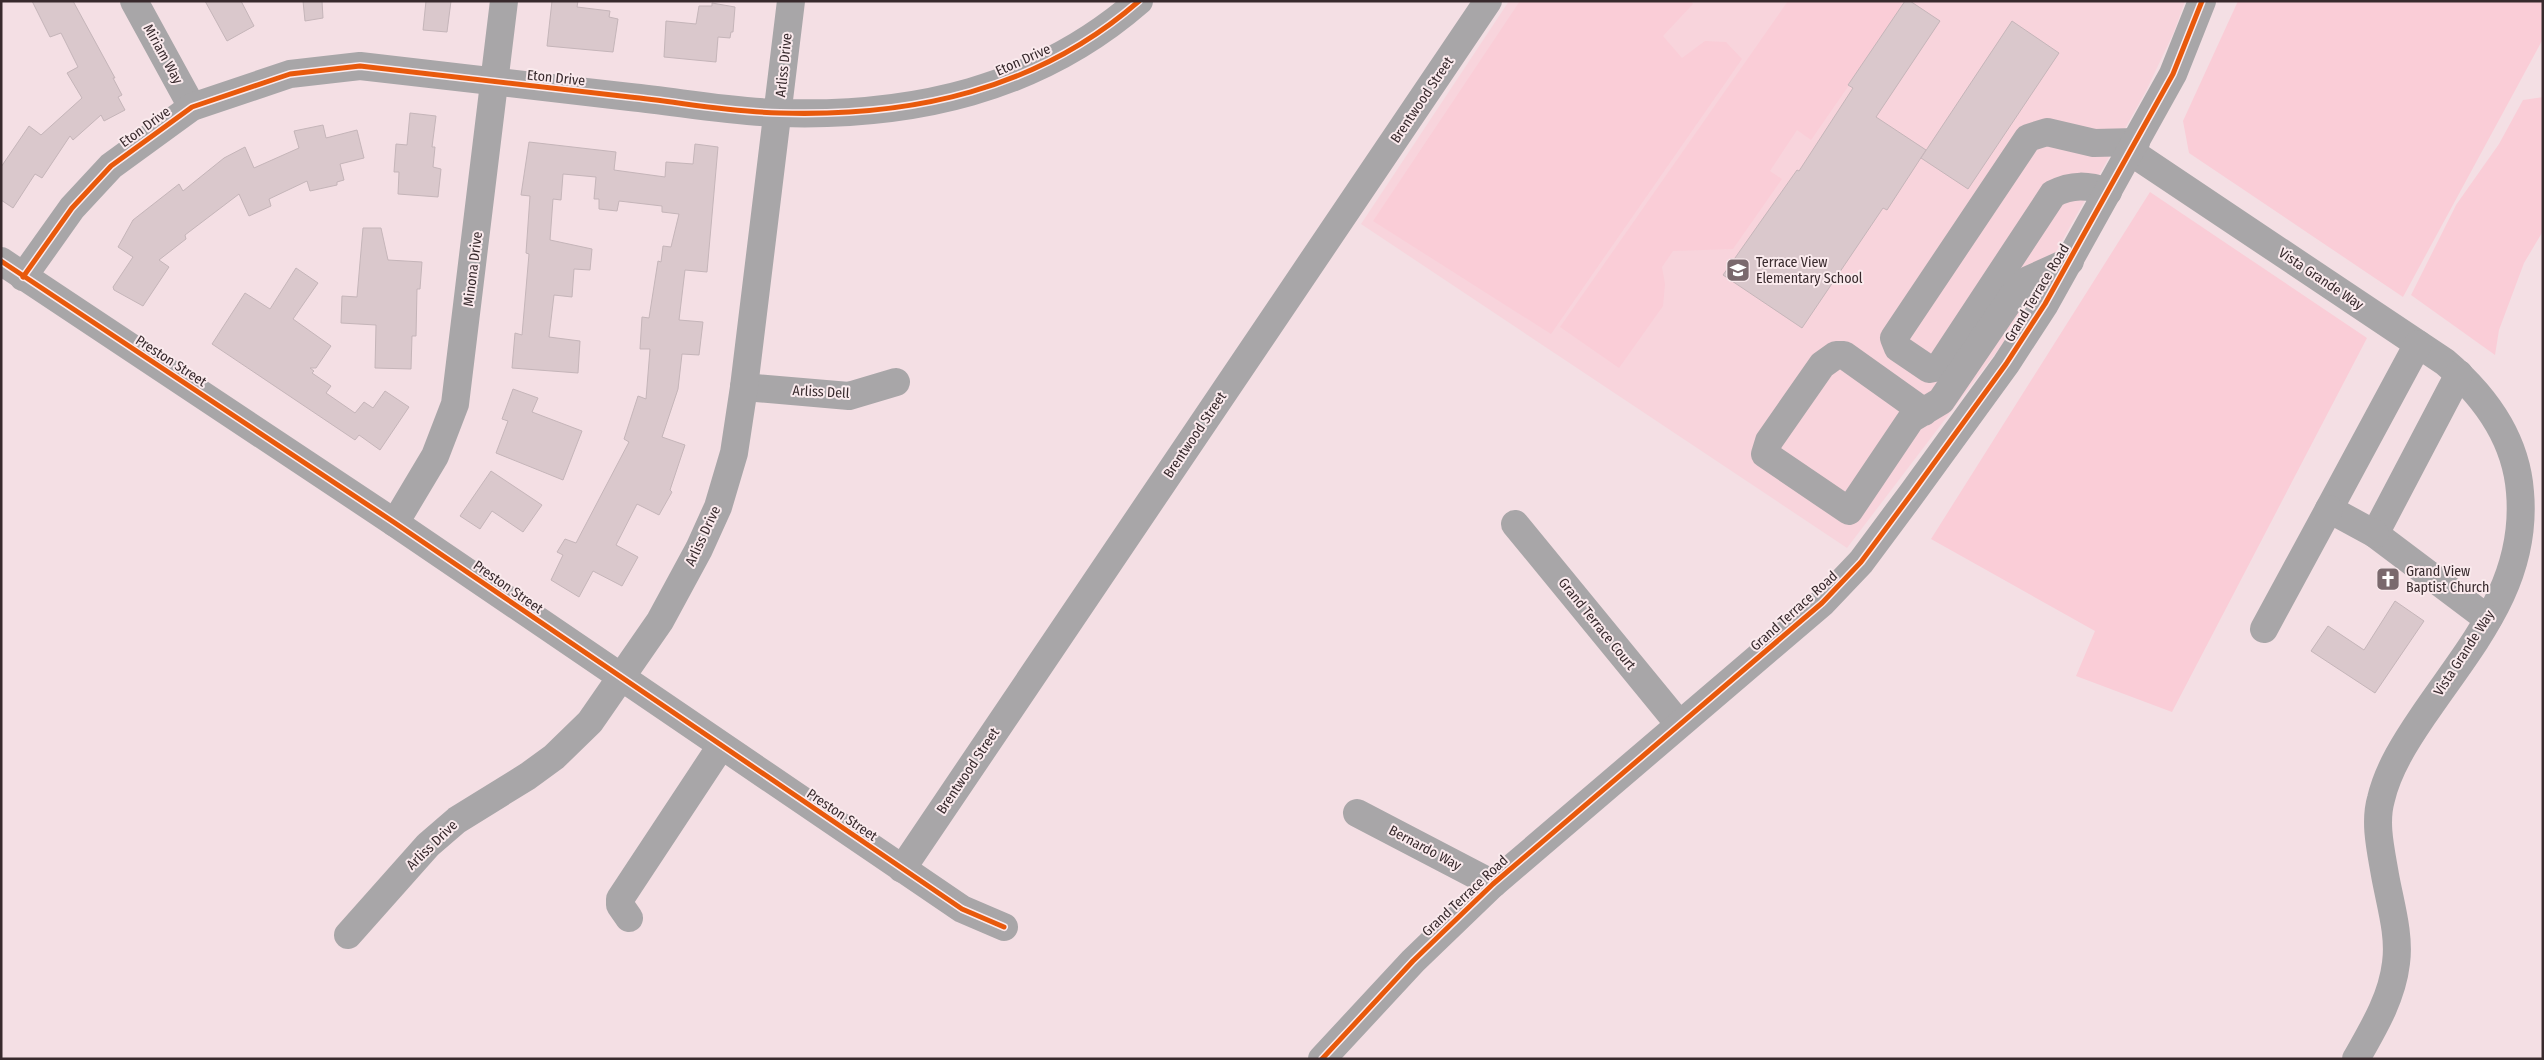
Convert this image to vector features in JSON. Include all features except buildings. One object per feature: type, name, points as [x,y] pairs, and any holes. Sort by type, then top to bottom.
[{"type":"street","name":"Miriam Way","points":[[134,1],[192,107]]},
{"type":"street","name":"Minona Drive","points":[[395,522],[435,456],[455,404],[496,82],[504,1]]},
{"type":"street","name":"Arliss Drive","points":[[348,935],[428,845],[457,820],[528,776],[554,757],[590,722],[660,621],[699,549],[718,507],[734,453],[744,387],[791,1]]},
{"type":"street","name":"Eton Drive","points":[[24,277],[72,208],[111,166],[192,107],[290,74],[360,66],[778,113],[869,112],[927,104],[973,93],[1021,75],[1075,48],[1139,1]]},
{"type":"street","name":"Brentwood Street","points":[[902,869],[1488,1]]},
{"type":"street","name":"Grand Terrace Road","points":[[1322,1059],[1414,962],[1492,884],[1678,724],[1822,604],[1861,562],[2011,357],[2045,304],[2173,74],[2202,1]]},
{"type":"street","points":[[2108,192],[2078,186],[2065,188],[2053,194],[1939,366],[1929,369],[1898,348],[1894,338],[2028,138],[2047,132],[2094,143],[2133,147]]},
{"type":"street","name":"Vista Grande Way","points":[[2133,147],[2459,374],[2482,398],[2507,438],[2519,478],[2522,517],[2518,553],[2506,586],[2488,620],[2407,739],[2393,766],[2380,800],[2379,838],[2394,923],[2396,962],[2387,999],[2356,1059]]},
{"type":"street","name":"Preston Street","points":[[1,261],[395,522],[962,909],[1004,927]]},
{"type":"street","points":[[1849,511],[1911,419],[1941,401],[2014,294],[2028,280],[2070,261]]},
{"type":"street","points":[[2264,629],[2418,344]]},
{"type":"street","points":[[1883,532],[1765,454],[1769,442],[1822,365],[1836,355],[1844,355],[1928,409],[1960,427]]},
{"type":"street","points":[[2375,534],[2459,374]]},
{"type":"street","name":"Arliss Dell","points":[[744,387],[849,396],[896,382]]},
{"type":"street","points":[[2329,509],[2375,534],[2488,620]]},
{"type":"street","name":"Grand Terrace Court","points":[[1515,524],[1678,724]]},
{"type":"street","points":[[629,918],[620,905],[620,899],[721,746]]},
{"type":"street","name":"Bernardo Way","points":[[1357,813],[1492,884]]},
{"type":"shaded area","name":"Terrace View Elementary School","points":[[1509,1],[2185,1],[2174,32],[2146,91],[2020,316],[2001,346],[1847,548],[1361,224]]},
{"type":"shaded area","points":[[1520,1],[1691,1],[1693,4],[1663,36],[1682,58],[1705,41],[1726,42],[1742,59],[1551,334],[1373,221]]},
{"type":"shaded area","points":[[1788,1],[1898,1],[1904,6],[1811,140],[1797,130],[1770,171],[1782,179],[1733,249],[1673,251],[1662,267],[1665,284],[1663,306],[1619,368],[1560,327]]},
{"type":"shaded area","points":[[2238,1],[2543,1],[2543,39],[2403,297],[2189,153],[2183,121]]},
{"type":"shaded area","points":[[2543,97],[2543,231],[2524,263],[2499,330],[2495,355],[2411,295],[2456,205],[2499,144],[2523,100]]},
{"type":"shaded area","points":[[2150,192],[2367,338],[2172,712],[2076,676],[2095,631],[1931,539]]},
{"type":"cycle path","points":[[23,277],[72,208],[111,166],[192,107],[290,74],[360,66],[742,111],[829,113],[877,110],[925,103],[971,92],[1015,77],[1058,57],[1100,32],[1139,1]]},
{"type":"cycle path","points":[[1322,1059],[1413,961],[1493,884],[1822,603],[1861,562],[2006,364],[2045,304],[2173,74],[2202,1]]},
{"type":"cycle path","points":[[1,261],[395,523],[962,909],[1004,927]]},
{"type":"place","name":"Terrace View Elementary School","points":[[1738,270]]},
{"type":"place","name":"Grand View Baptist Church","points":[[2388,579]]}]
